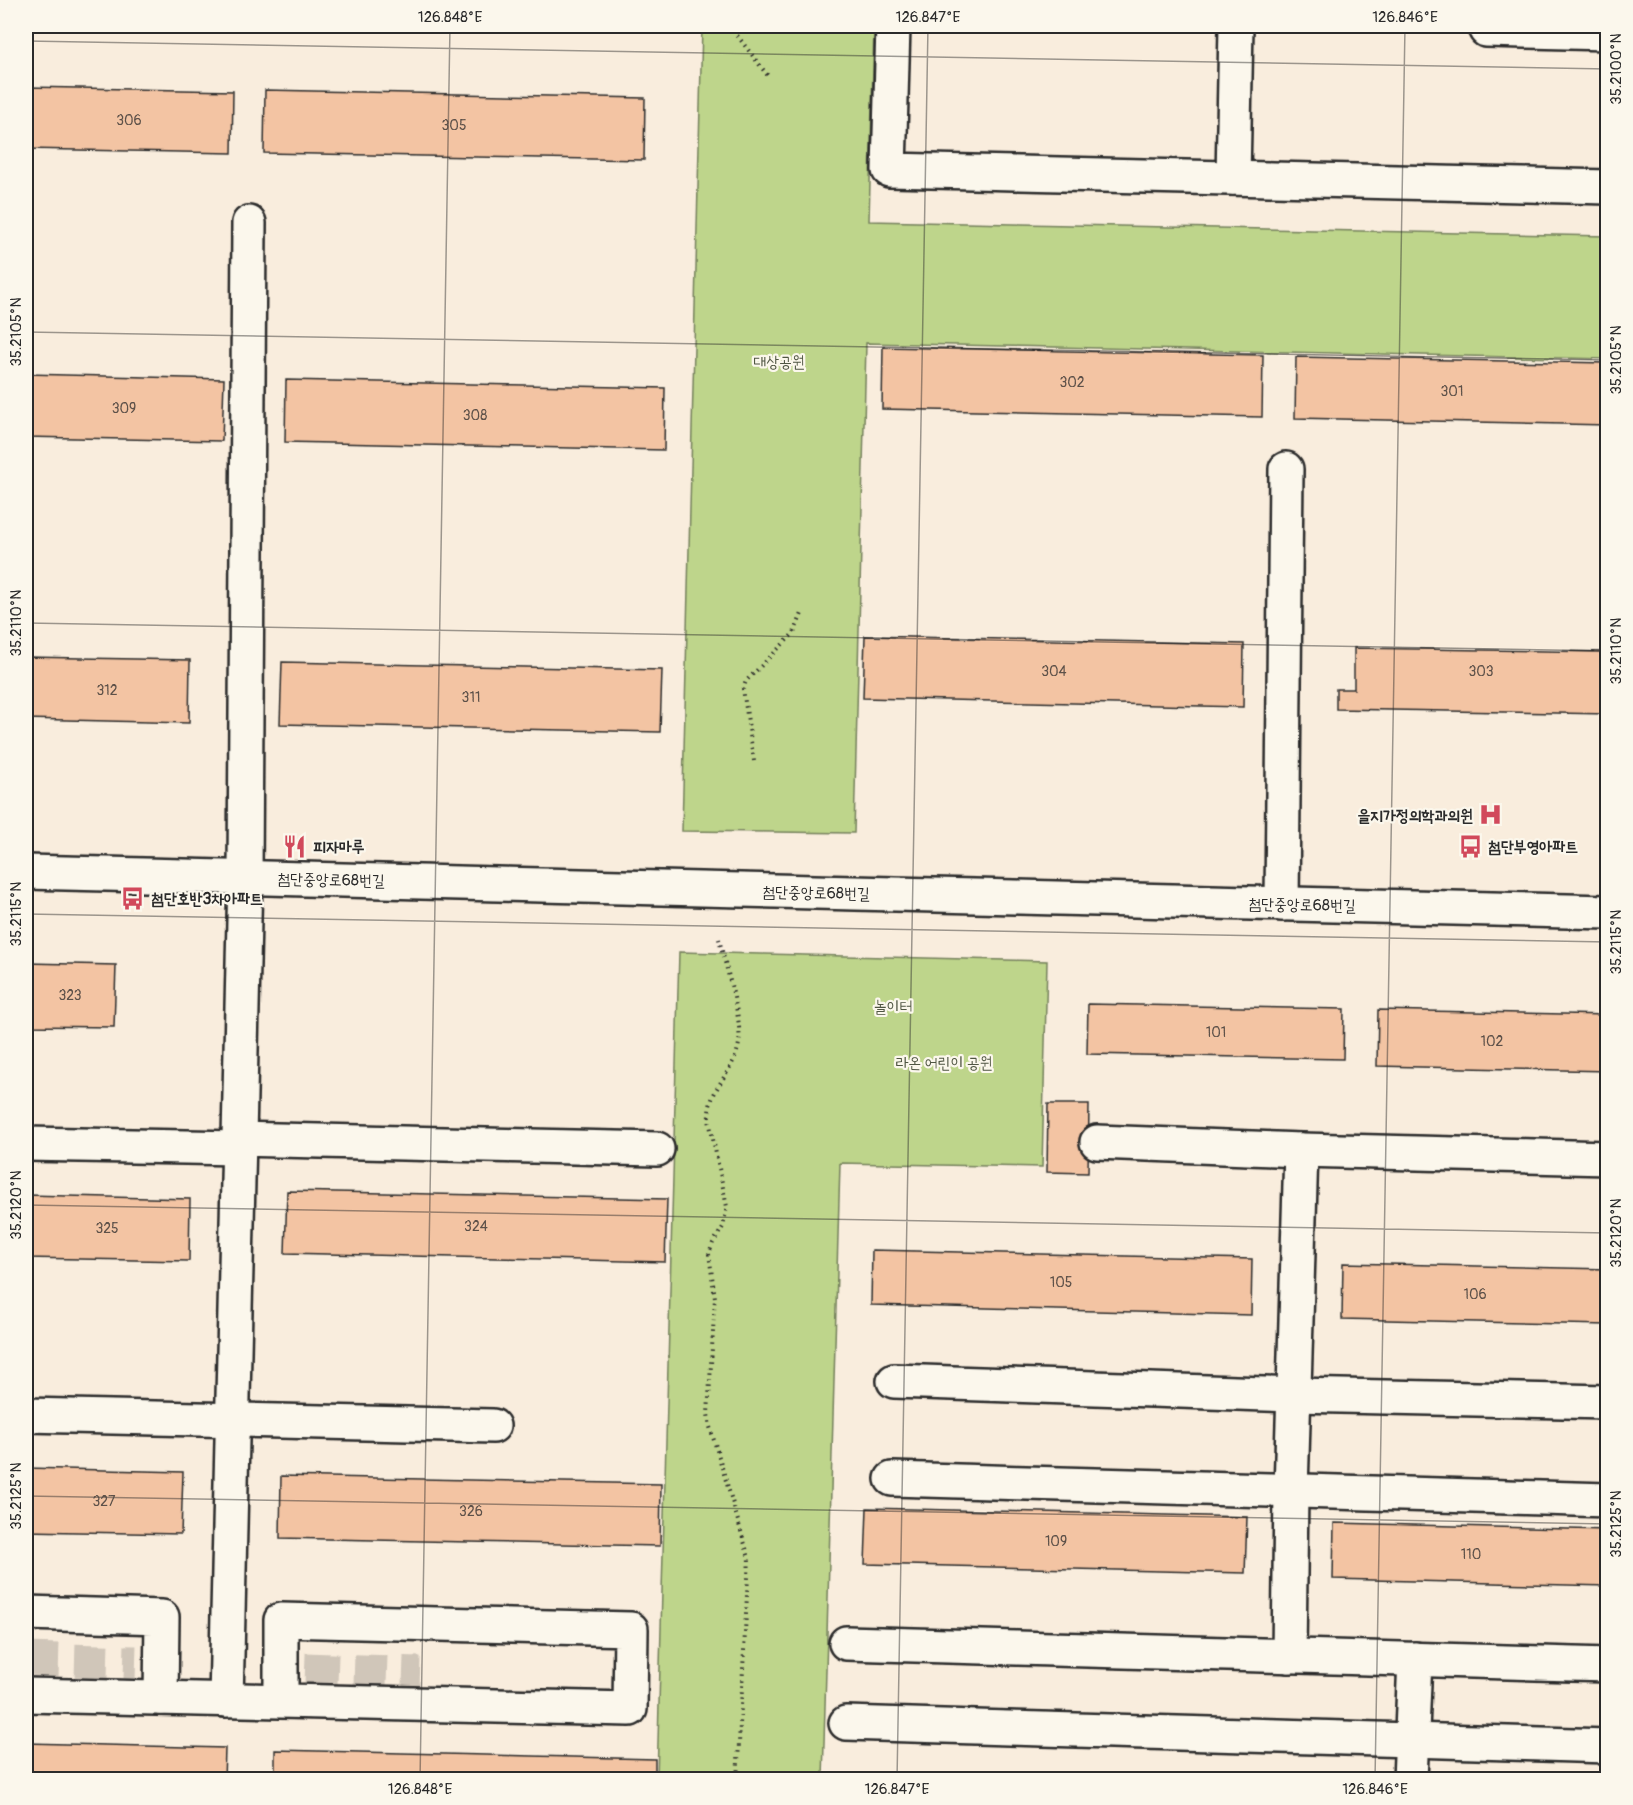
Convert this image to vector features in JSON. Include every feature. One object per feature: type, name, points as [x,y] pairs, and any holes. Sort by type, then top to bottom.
[{"type":"street","points":[[893,26],[888,170],[1608,187]]},
{"type":"street","points":[[1233,178],[1236,26]]},
{"type":"street","points":[[1486,26],[1486,30],[1588,30]]},
{"type":"street","points":[[226,1700],[245,877],[249,223]]},
{"type":"street","points":[[1282,904],[1286,470]]},
{"type":"street","name":"첨단중앙로68번길","points":[[26,872],[1608,912]]},
{"type":"street","points":[[1097,1142],[1608,1158]]},
{"type":"street","points":[[26,1144],[239,1143],[657,1149]]},
{"type":"street","points":[[1289,1656],[1291,1491],[1301,1150]]},
{"type":"street","points":[[894,1381],[1295,1395],[1608,1402]]},
{"type":"street","points":[[26,1415],[493,1426]]},
{"type":"street","points":[[892,1479],[1608,1500]]},
{"type":"street","points":[[26,1613],[162,1617],[148,1662],[161,1698]]},
{"type":"street","points":[[26,1695],[226,1700],[630,1709],[631,1629],[282,1620],[293,1669],[280,1701]]},
{"type":"street","points":[[846,1643],[1608,1665]]},
{"type":"street","points":[[1410,1779],[1415,1659]]},
{"type":"street","points":[[846,1724],[1608,1746]]},
{"type":"path","points":[[730,26],[768,76]]},
{"type":"path","points":[[754,761],[743,689],[746,681],[794,633],[803,611]]},
{"type":"path","points":[[719,939],[740,1024],[740,1045],[734,1063],[712,1096],[708,1108],[727,1207],[723,1227],[709,1254],[715,1298],[708,1414],[749,1558],[737,1779]]},
{"type":"green space","name":"대상공원","points":[[702,26],[874,26],[869,221],[1607,236],[1607,359],[866,343],[854,833],[682,831]]},
{"type":"green space","points":[[679,952],[1047,961],[1042,1167],[840,1163],[823,1779],[657,1780]]},
{"type":"building","points":[[26,87],[233,91],[232,153],[26,149]]},
{"type":"building","points":[[265,90],[645,98],[644,160],[264,153]]},
{"type":"building","points":[[883,347],[1263,355],[1262,417],[882,409]]},
{"type":"building","points":[[1296,357],[1608,363],[1608,425],[1295,418]]},
{"type":"building","points":[[26,374],[224,379],[222,441],[26,437]]},
{"type":"building","points":[[286,380],[665,388],[664,450],[285,442]]},
{"type":"building","points":[[865,636],[1244,644],[1243,707],[863,698]]},
{"type":"building","points":[[1354,648],[1608,652],[1608,714],[1336,709],[1336,689],[1354,689]]},
{"type":"building","points":[[26,657],[190,660],[189,723],[26,719]]},
{"type":"building","points":[[282,662],[662,670],[660,732],[280,724]]},
{"type":"building","points":[[26,963],[116,965],[114,1027],[26,1026]]},
{"type":"building","points":[[1088,1004],[1344,1009],[1343,1059],[1087,1054]]},
{"type":"building","points":[[1378,1010],[1608,1015],[1608,1071],[1377,1066]]},
{"type":"building","points":[[1048,1104],[1089,1104],[1088,1173],[1047,1172]]},
{"type":"building","points":[[287,1191],[667,1199],[665,1262],[285,1253]]},
{"type":"building","points":[[26,1195],[190,1199],[189,1261],[26,1258]]},
{"type":"building","points":[[872,1250],[1252,1259],[1251,1315],[871,1305]]},
{"type":"building","points":[[1343,1263],[1608,1269],[1608,1325],[1342,1319]]},
{"type":"building","points":[[26,1468],[183,1472],[181,1534],[26,1531]]},
{"type":"building","points":[[281,1476],[661,1484],[660,1546],[280,1538]]},
{"type":"building","points":[[867,1508],[1247,1517],[1245,1573],[865,1564]]},
{"type":"building","points":[[1334,1523],[1608,1530],[1608,1586],[1333,1579]]},
{"type":"building","points":[[26,1743],[225,1748],[224,1780],[26,1780]]},
{"type":"building","points":[[275,1750],[655,1759],[655,1780],[275,1780]]},
{"type":"tunnel","points":[[26,1659],[136,1662]]},
{"type":"tunnel","points":[[305,1669],[420,1673]]},
{"type":"place","name":"을지가정의학과의원","points":[[1491,815]]},
{"type":"place","name":"피자마루","points":[[295,846]]},
{"type":"place","name":"첨단부영아파트","points":[[1470,846]]},
{"type":"place","name":"첨단호반3차아파트","points":[[133,898]]},
{"type":"park label","name":"놀이터","points":[[893,1006]]},
{"type":"park label","name":"라온 어린이 공원","points":[[944,1062]]}]
